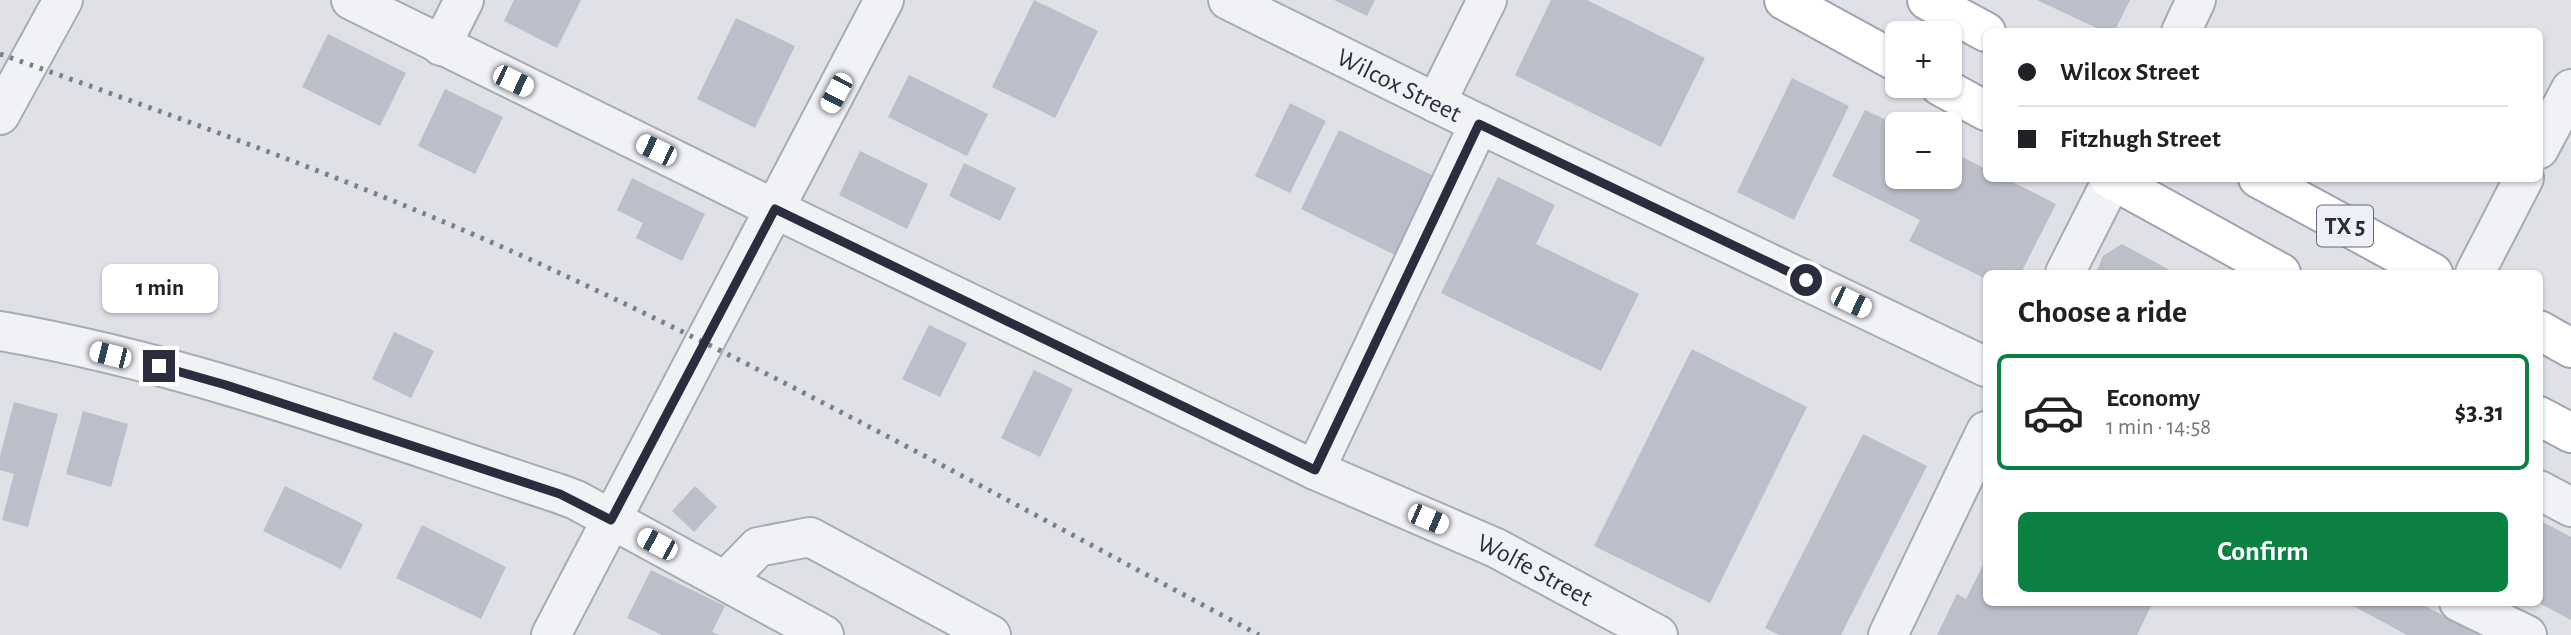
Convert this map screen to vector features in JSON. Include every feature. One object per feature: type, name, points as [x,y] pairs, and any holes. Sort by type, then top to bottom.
[{"type":"main road","points":[[1784,0],[1885,55]]},
{"type":"main road","points":[[1927,0],[1983,30]]},
{"type":"main road","points":[[1962,98],[1983,109]]},
{"type":"main road","points":[[2116,182],[2276,270]]},
{"type":"main road","name":"TX 5","points":[[2265,182],[2427,270]]},
{"type":"main road","points":[[2543,333],[2571,348]]},
{"type":"main road","points":[[2543,418],[2571,433]]},
{"type":"street","points":[[0,115],[63,0]]},
{"type":"street","name":"Wolfe Street","points":[[351,0],[1315,470],[1496,548],[1658,635]]},
{"type":"street","points":[[441,46],[464,0]]},
{"type":"street","points":[[551,635],[884,0]]},
{"type":"street","name":"Wilcox Street","points":[[1228,0],[1983,367]]},
{"type":"street","points":[[1436,103],[1487,0]]},
{"type":"street","points":[[2183,28],[2196,0]]},
{"type":"street","points":[[2543,142],[2571,89]]},
{"type":"street","points":[[1315,470],[1479,124]]},
{"type":"street","points":[[2066,270],[2110,182]]},
{"type":"street","points":[[2476,270],[2522,182]]},
{"type":"street","points":[[0,331],[37,337],[226,385],[560,494],[726,580],[824,635]]},
{"type":"street","points":[[1888,635],[1983,437]]},
{"type":"street","points":[[2543,492],[2571,506]]},
{"type":"street","points":[[726,580],[758,547],[810,537],[991,635]]},
{"type":"street","points":[[2467,606],[2527,635]]},
{"type":"building","points":[[514,0],[581,0],[557,48],[504,21]]},
{"type":"building","points":[[1034,0],[1098,31],[1055,118],[992,87]]},
{"type":"building","points":[[1334,0],[1375,0],[1367,16]]},
{"type":"building","points":[[1551,0],[1587,0],[1705,58],[1661,147],[1515,75]]},
{"type":"building","points":[[2037,0],[2130,0],[2116,28],[2096,28]]},
{"type":"building","points":[[736,18],[795,46],[755,128],[697,99]]},
{"type":"building","points":[[328,34],[406,73],[380,126],[302,87]]},
{"type":"building","points":[[909,75],[988,114],[967,156],[888,117]]},
{"type":"building","points":[[1792,78],[1849,106],[1794,220],[1737,192]]},
{"type":"building","points":[[445,89],[503,117],[475,174],[418,146]]},
{"type":"building","points":[[1290,103],[1326,121],[1290,193],[1255,176]]},
{"type":"building","points":[[1865,110],[1885,119],[1885,189],[1962,189],[1962,157],[1983,168],[1983,182],[2013,182],[2056,204],[2023,270],[1983,270],[1983,278],[1909,241],[1920,220],[1832,176]]},
{"type":"building","points":[[1339,130],[1434,176],[1395,255],[1301,209]]},
{"type":"building","points":[[860,151],[928,184],[907,229],[839,195]]},
{"type":"building","points":[[964,163],[1016,188],[1000,221],[949,196]]},
{"type":"building","points":[[1498,177],[1555,205],[1536,244],[1639,294],[1601,371],[1441,293]]},
{"type":"building","points":[[632,178],[705,214],[682,261],[636,238],[643,223],[617,210]]},
{"type":"building","points":[[2122,244],[2170,270],[2097,270],[2103,256]]},
{"type":"building","points":[[929,325],[967,343],[940,397],[902,379]]},
{"type":"building","points":[[394,332],[434,351],[411,398],[372,379]]},
{"type":"building","points":[[1692,349],[1807,407],[1710,603],[1594,546]]},
{"type":"building","points":[[1034,370],[1073,389],[1040,457],[1001,438]]},
{"type":"building","points":[[14,402],[58,414],[28,527],[2,520],[14,474],[0,470],[0,456]]},
{"type":"building","points":[[83,411],[128,424],[111,487],[66,474]]},
{"type":"building","points":[[1863,434],[1927,466],[1841,635],[1779,635],[1765,628]]},
{"type":"building","points":[[285,486],[363,524],[341,569],[263,531]]},
{"type":"building","points":[[695,486],[717,507],[694,532],[672,511]]},
{"type":"building","points":[[2543,522],[2571,537],[2571,620],[2543,605]]},
{"type":"building","points":[[422,525],[506,567],[481,619],[396,578]]},
{"type":"building","points":[[1983,565],[1983,606],[2151,606],[2137,635],[1937,635],[1957,594],[1966,599]]},
{"type":"building","points":[[651,570],[725,606],[712,632],[719,635],[662,635],[627,618]]},
{"type":"building","points":[[2353,606],[2425,606],[2479,635],[2407,635]]},
{"type":"railway","points":[[0,54],[332,176],[527,258],[805,393],[1259,635]]},
{"type":"route","points":[[159,366],[226,385],[560,494],[611,520],[775,209],[1315,470],[1479,124],[1806,280]]}]
